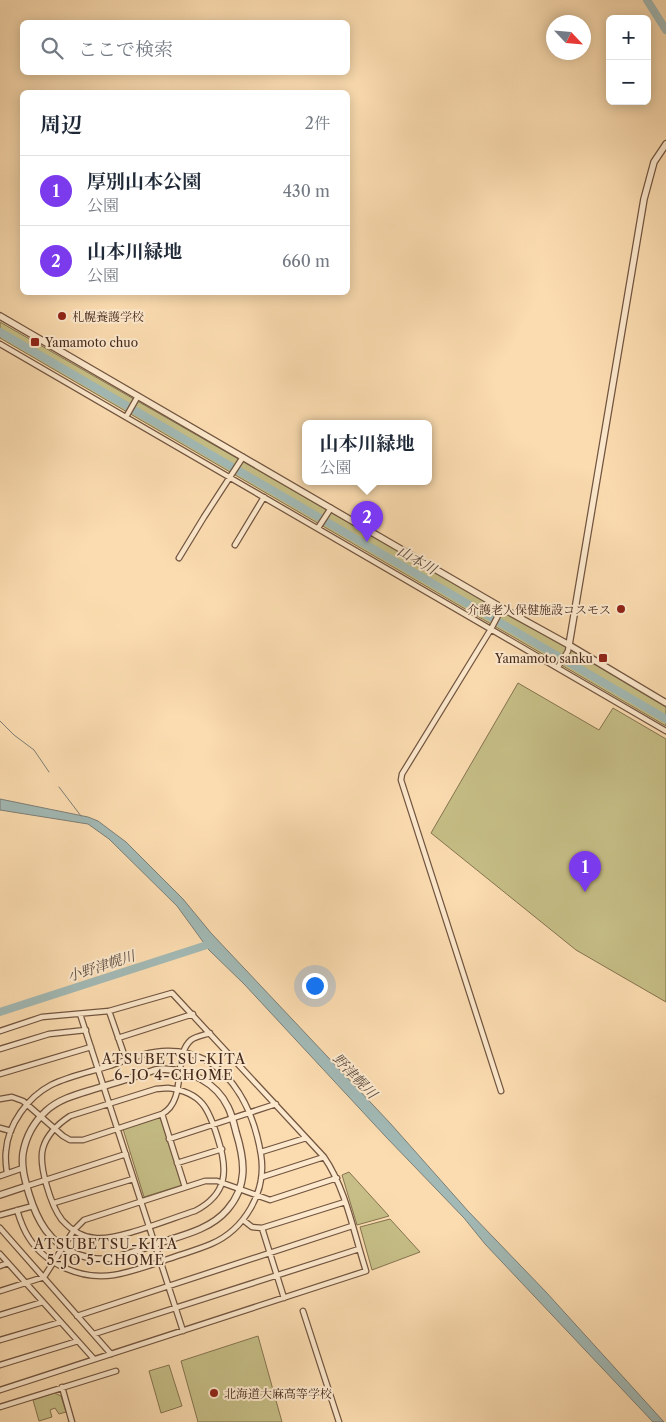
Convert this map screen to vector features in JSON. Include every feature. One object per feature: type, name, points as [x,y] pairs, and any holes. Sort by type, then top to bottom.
[{"type":"street","points":[[559,666],[569,645],[644,199],[654,162],[666,144]]},
{"type":"street","points":[[0,316],[666,703]]},
{"type":"street","points":[[0,344],[127,415],[264,497],[559,666],[666,731]]},
{"type":"street","points":[[127,415],[138,396]]},
{"type":"street","points":[[179,558],[243,457]]},
{"type":"street","points":[[235,545],[264,497]]},
{"type":"street","points":[[319,527],[331,508]]},
{"type":"street","points":[[501,1091],[401,780],[402,774],[502,608]]},
{"type":"street","points":[[0,1031],[42,1017],[109,1011],[172,993],[324,1157],[337,1178],[366,1271],[0,1390]]},
{"type":"street","points":[[109,1011],[126,1060]]},
{"type":"street","points":[[80,1014],[183,1331]]},
{"type":"street","points":[[118,1038],[193,1014]]},
{"type":"street","points":[[0,1049],[49,1034],[86,1030]]},
{"type":"street","points":[[0,1099],[12,1097],[23,1101],[63,1136],[76,1141],[117,1129],[162,1114],[168,1110],[172,1105],[177,1089],[184,1053],[191,1040],[210,1033]]},
{"type":"street","points":[[0,1074],[91,1047]]},
{"type":"street","points":[[7,1174],[3,1150],[11,1131],[27,1105],[36,1095],[49,1086],[64,1080],[157,1052],[173,1051],[184,1053],[207,1061],[220,1070],[238,1090],[250,1114],[261,1152],[262,1177],[257,1196],[243,1220],[229,1234],[211,1244],[120,1274],[98,1276],[76,1272],[53,1262],[29,1238],[17,1210]]},
{"type":"street","points":[[155,1070],[180,1070],[200,1078],[215,1089],[228,1107],[244,1159],[243,1175],[239,1189],[231,1205],[217,1220],[203,1228],[122,1256],[103,1259],[86,1257],[63,1248],[48,1235],[33,1206],[23,1168],[23,1155],[27,1138],[40,1116],[56,1103],[104,1087],[155,1070]]},
{"type":"street","points":[[156,1089],[177,1089],[201,1101],[210,1112],[222,1150],[225,1169],[216,1195],[201,1208],[103,1239],[83,1235],[62,1220],[45,1180],[42,1166],[42,1152],[46,1140],[70,1116],[109,1104],[156,1089]]},
{"type":"street","points":[[170,1139],[276,1104]]},
{"type":"street","points":[[162,1114],[185,1187]]},
{"type":"street","points":[[0,1128],[11,1131]]},
{"type":"street","points":[[261,1152],[306,1138]]},
{"type":"street","points":[[177,1164],[222,1150]]},
{"type":"street","points":[[0,1195],[126,1154]]},
{"type":"street","points":[[262,1177],[324,1157]]},
{"type":"street","points":[[0,1176],[23,1168]]},
{"type":"street","points":[[0,1291],[44,1277],[74,1230],[84,1220],[212,1180],[270,1200],[337,1178]]},
{"type":"street","points":[[54,1204],[134,1179]]},
{"type":"street","points":[[243,1220],[252,1227],[262,1228],[344,1202]]},
{"type":"street","points":[[0,1215],[33,1206]]},
{"type":"street","points":[[77,1316],[352,1226]]},
{"type":"street","points":[[0,1228],[112,1354]]},
{"type":"street","points":[[262,1228],[284,1298]]},
{"type":"street","points":[[94,1334],[359,1249]]},
{"type":"street","points":[[0,1254],[94,1359]]},
{"type":"street","points":[[0,1266],[8,1263]]},
{"type":"street","points":[[0,1315],[43,1302]]},
{"type":"street","points":[[303,1311],[339,1422]]},
{"type":"street","points":[[0,1340],[61,1322]]},
{"type":"street","points":[[0,1365],[78,1341]]},
{"type":"street","points":[[0,1407],[116,1370]]},
{"type":"street","points":[[62,1387],[72,1422]]},
{"type":"shaded area","points":[[0,322],[666,705],[666,726],[0,338]]},
{"type":"shaded area","points":[[518,683],[599,730],[613,708],[666,739],[666,1002],[576,950],[431,833]]},
{"type":"shaded area","points":[[160,1117],[182,1185],[144,1197],[123,1129]]},
{"type":"shaded area","points":[[349,1172],[389,1216],[357,1225],[342,1175]]},
{"type":"shaded area","points":[[390,1219],[420,1252],[372,1270],[360,1227]]},
{"type":"shaded area","name":"北海道大麻高等学校","points":[[258,1336],[282,1422],[198,1422],[181,1361]]},
{"type":"shaded area","points":[[169,1365],[182,1406],[161,1413],[149,1371]]},
{"type":"shaded area","points":[[55,1393],[61,1396],[66,1412],[59,1414],[55,1408],[50,1410],[52,1417],[39,1421],[33,1400]]},
{"type":"water","points":[[0,799],[88,817],[98,821],[126,842],[183,899],[211,933],[390,1123],[468,1211],[546,1292],[664,1422],[653,1422],[244,984],[209,950],[177,906],[109,839],[88,824],[0,810]]},
{"type":"waterway","points":[[647,0],[666,30]]},
{"type":"waterway","name":"山本川","points":[[0,332],[666,719]]},
{"type":"waterway","points":[[0,721],[14,735],[34,750],[49,772]]},
{"type":"waterway","points":[[59,787],[81,816]]},
{"type":"waterway","name":"小野津幌川","points":[[0,1012],[210,944]]},
{"type":"place","name":"札幌養護学校","points":[[62,316]]},
{"type":"place","name":"Yamamoto chuo","points":[[35,342]]},
{"type":"place","name":"山本川緑地","points":[[367,542]]},
{"type":"place","name":"介護老人保健施設コスモス","points":[[621,609]]},
{"type":"place","name":"Yamamoto sanku","points":[[603,658]]},
{"type":"place","name":"厚別山本公園","points":[[585,892]]},
{"type":"place","name":"北海道大麻高等学校","points":[[214,1393]]},
{"type":"district","name":"ATSUBETSU-KITA 6-JO 4-CHOME","points":[[174,1068]]},
{"type":"district","name":"ATSUBETSU-KITA 5-JO 5-CHOME","points":[[106,1252]]},
{"type":"water label","name":"野津幌川","points":[[355,1076]]}]
